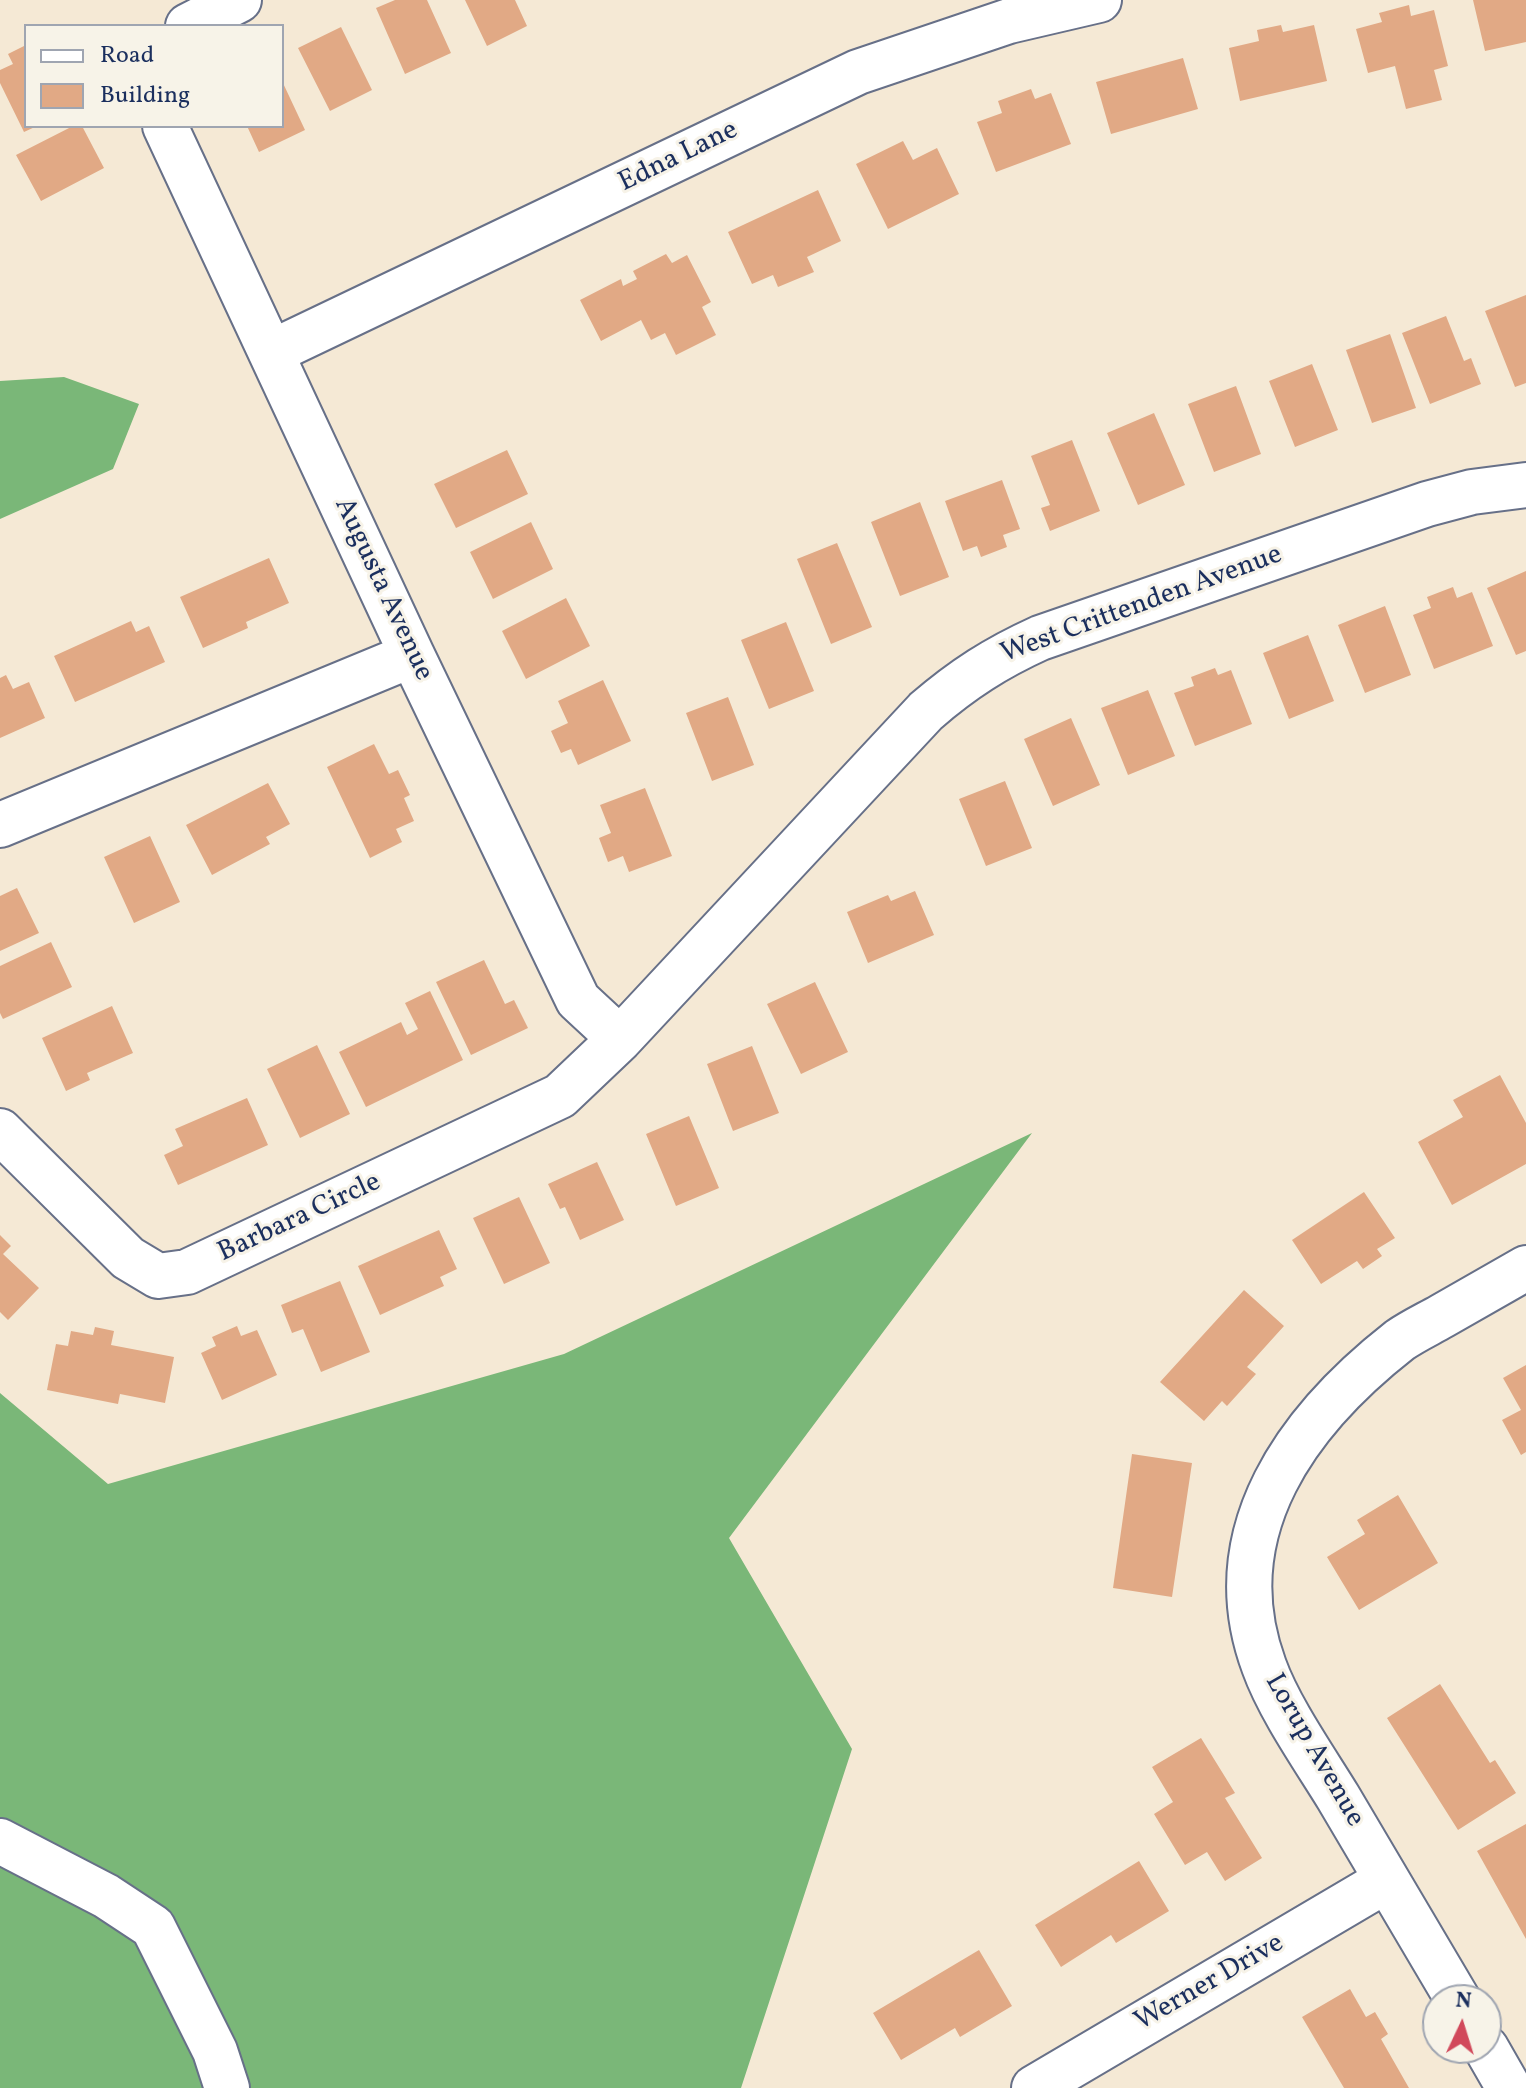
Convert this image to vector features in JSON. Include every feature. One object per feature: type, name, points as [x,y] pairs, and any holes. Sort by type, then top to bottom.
[{"type":"street","points":[[192,24],[239,0]]},
{"type":"street","name":"Edna Lane","points":[[272,352],[858,72],[1009,21],[1099,0]]},
{"type":"street","name":"Augusta Avenue","points":[[166,128],[412,655],[578,1000],[620,1039]]},
{"type":"street","name":"West Crittenden Avenue","points":[[620,1039],[926,711],[976,671],[1040,638],[1427,504],[1472,492],[1526,485]]},
{"type":"street","points":[[0,825],[412,655]]},
{"type":"street","name":"Barbara Circle","points":[[0,1131],[128,1258],[158,1276],[187,1272],[560,1096],[620,1039]]},
{"type":"street","name":"Lorup Avenue","points":[[1449,1984],[1294,1724],[1264,1666],[1252,1615],[1250,1575],[1256,1528],[1278,1473],[1305,1431],[1334,1398],[1402,1339],[1526,1268]]},
{"type":"street","points":[[0,1841],[106,1896],[153,1927],[215,2051],[227,2088]]},
{"type":"street","name":"Werner Drive","points":[[1034,2088],[1387,1880]]},
{"type":"street","points":[[1495,2064],[1509,2088]]},
{"type":"green space","points":[[64,377],[139,404],[113,469],[0,519],[0,381]]},
{"type":"green space","points":[[1032,1133],[729,1538],[852,1749],[741,2088],[0,2088],[0,1393],[108,1484],[564,1354]]},
{"type":"building","points":[[395,0],[427,0],[451,53],[405,74],[376,8]]},
{"type":"building","points":[[465,0],[515,0],[527,26],[487,46]]},
{"type":"building","points":[[1473,0],[1526,0],[1526,42],[1485,51]]},
{"type":"building","points":[[1409,5],[1411,16],[1434,10],[1448,66],[1434,70],[1442,100],[1406,109],[1395,66],[1368,73],[1356,29],[1382,22],[1379,13]]},
{"type":"building","points":[[1281,25],[1283,32],[1314,25],[1327,81],[1240,101],[1229,48],[1259,41],[1257,30]]},
{"type":"building","points":[[341,27],[372,90],[330,111],[298,48]]},
{"type":"building","points":[[24,46],[24,128],[33,128],[24,132],[0,83],[0,70],[13,64],[8,54]]},
{"type":"building","points":[[1183,58],[1198,109],[1111,134],[1096,82]]},
{"type":"building","points":[[284,85],[305,130],[259,152],[248,128],[284,128]]},
{"type":"building","points":[[1031,89],[1035,99],[1051,93],[1071,144],[996,172],[977,122],[1002,113],[998,101]]},
{"type":"building","points":[[69,128],[83,128],[104,168],[41,201],[16,155]]},
{"type":"building","points":[[903,141],[913,160],[937,148],[959,194],[888,229],[856,164]]},
{"type":"building","points":[[818,190],[841,241],[807,257],[814,272],[778,287],[773,275],[752,284],[728,232]]},
{"type":"building","points":[[666,254],[672,263],[687,255],[711,302],[702,307],[716,335],[676,355],[665,333],[651,340],[641,320],[601,341],[580,300],[621,279],[623,286],[637,279],[633,271]]},
{"type":"building","points":[[1526,295],[1526,383],[1515,387],[1485,311]]},
{"type":"building","points":[[1446,316],[1464,361],[1471,358],[1481,384],[1430,404],[1402,333]]},
{"type":"building","points":[[1390,334],[1416,408],[1372,423],[1346,350]]},
{"type":"building","points":[[1312,364],[1338,430],[1295,447],[1269,381]]},
{"type":"building","points":[[1236,386],[1261,454],[1214,472],[1188,404]]},
{"type":"building","points":[[1154,413],[1185,485],[1138,505],[1107,433]]},
{"type":"building","points":[[1072,440],[1100,511],[1050,531],[1041,508],[1050,505],[1031,456]]},
{"type":"building","points":[[507,450],[528,494],[456,528],[434,484]]},
{"type":"building","points":[[1002,480],[1020,529],[1003,535],[1007,547],[981,557],[977,546],[963,551],[945,501]]},
{"type":"building","points":[[920,502],[949,577],[900,596],[871,522]]},
{"type":"building","points":[[531,522],[553,569],[493,599],[470,552]]},
{"type":"building","points":[[837,543],[872,627],[831,644],[797,559]]},
{"type":"building","points":[[269,558],[289,603],[246,622],[248,628],[203,648],[180,597]]},
{"type":"building","points":[[1526,571],[1526,651],[1516,655],[1487,588]]},
{"type":"building","points":[[1453,587],[1457,598],[1472,592],[1493,646],[1434,669],[1413,615],[1431,608],[1427,597]]},
{"type":"building","points":[[566,598],[590,646],[526,679],[502,631]]},
{"type":"building","points":[[1385,606],[1411,675],[1365,693],[1338,625]]},
{"type":"building","points":[[131,621],[136,632],[149,626],[165,662],[75,702],[54,656]]},
{"type":"building","points":[[786,622],[814,691],[769,709],[741,640]]},
{"type":"building","points":[[1308,635],[1334,701],[1289,719],[1263,653]]},
{"type":"building","points":[[1215,668],[1218,675],[1231,670],[1252,724],[1195,746],[1174,693],[1194,686],[1191,677]]},
{"type":"building","points":[[6,675],[13,689],[29,682],[45,718],[0,738],[0,678]]},
{"type":"building","points":[[603,680],[631,741],[578,765],[571,749],[561,753],[551,731],[568,723],[558,701]]},
{"type":"building","points":[[1148,690],[1175,756],[1128,775],[1101,708]]},
{"type":"building","points":[[728,697],[754,765],[712,781],[686,713]]},
{"type":"building","points":[[1071,718],[1100,785],[1053,806],[1024,739]]},
{"type":"building","points":[[374,744],[389,774],[398,770],[410,795],[404,798],[414,821],[396,829],[402,842],[370,858],[327,767]]},
{"type":"building","points":[[1005,781],[1032,848],[986,866],[959,799]]},
{"type":"building","points":[[268,783],[290,824],[266,837],[270,844],[212,875],[186,825]]},
{"type":"building","points":[[645,788],[672,856],[629,872],[623,856],[608,862],[599,838],[611,833],[600,805]]},
{"type":"building","points":[[150,836],[180,902],[134,923],[104,857]]},
{"type":"building","points":[[17,888],[39,933],[0,951],[0,896]]},
{"type":"building","points":[[915,891],[934,935],[868,963],[847,912],[888,895],[891,901]]},
{"type":"building","points":[[51,942],[72,987],[3,1019],[0,1013],[0,966]]},
{"type":"building","points":[[484,960],[505,1004],[514,1000],[528,1028],[471,1055],[436,982]]},
{"type":"building","points":[[815,982],[848,1052],[801,1074],[767,1004]]},
{"type":"building","points":[[430,991],[463,1060],[366,1107],[339,1052],[401,1022],[407,1035],[418,1029],[405,1003]]},
{"type":"building","points":[[112,1006],[133,1053],[87,1073],[90,1080],[66,1091],[42,1038]]},
{"type":"building","points":[[317,1045],[350,1114],[300,1138],[267,1069]]},
{"type":"building","points":[[752,1046],[779,1113],[733,1131],[707,1064]]},
{"type":"building","points":[[1500,1075],[1526,1123],[1526,1164],[1452,1205],[1418,1142],[1463,1117],[1453,1100]]},
{"type":"building","points":[[247,1098],[268,1145],[178,1185],[164,1155],[183,1146],[175,1129]]},
{"type":"building","points":[[689,1116],[719,1188],[676,1206],[646,1134]]},
{"type":"building","points":[[597,1162],[624,1220],[580,1240],[565,1207],[560,1209],[548,1184]]},
{"type":"building","points":[[1364,1192],[1395,1238],[1377,1249],[1382,1256],[1363,1269],[1357,1261],[1321,1284],[1292,1240]]},
{"type":"building","points":[[519,1197],[550,1263],[504,1284],[473,1218]]},
{"type":"building","points":[[439,1230],[457,1269],[440,1277],[444,1286],[380,1315],[358,1266]]},
{"type":"building","points":[[0,1235],[11,1246],[3,1254],[39,1288],[8,1320],[0,1312]]},
{"type":"building","points":[[340,1281],[370,1352],[321,1372],[303,1329],[292,1333],[281,1305]]},
{"type":"building","points":[[1244,1290],[1284,1326],[1247,1367],[1256,1374],[1227,1406],[1222,1401],[1204,1421],[1160,1382]]},
{"type":"building","points":[[237,1326],[241,1336],[257,1330],[277,1375],[222,1400],[201,1353],[216,1346],[212,1337]]},
{"type":"building","points":[[95,1327],[114,1331],[111,1345],[174,1357],[165,1403],[120,1394],[118,1404],[47,1390],[56,1344],[68,1346],[71,1331],[93,1335]]},
{"type":"building","points":[[1526,1365],[1526,1452],[1521,1455],[1502,1420],[1521,1410],[1503,1378]]},
{"type":"building","points":[[1132,1454],[1192,1463],[1172,1597],[1113,1588]]},
{"type":"building","points":[[1398,1495],[1438,1563],[1359,1610],[1327,1557],[1365,1534],[1357,1520]]},
{"type":"building","points":[[1440,1684],[1490,1763],[1495,1760],[1516,1793],[1458,1830],[1387,1718]]},
{"type":"building","points":[[1201,1738],[1235,1793],[1225,1798],[1262,1858],[1225,1881],[1207,1852],[1185,1865],[1154,1814],[1173,1802],[1152,1767]]},
{"type":"building","points":[[1526,1824],[1526,1939],[1477,1851]]},
{"type":"building","points":[[1139,1861],[1169,1911],[1116,1943],[1111,1935],[1061,1967],[1035,1925]]},
{"type":"building","points":[[979,1950],[1012,2006],[960,2037],[955,2028],[901,2060],[873,2013]]},
{"type":"building","points":[[1350,1989],[1366,2017],[1375,2012],[1388,2034],[1381,2039],[1409,2088],[1344,2088],[1302,2017]]}]
